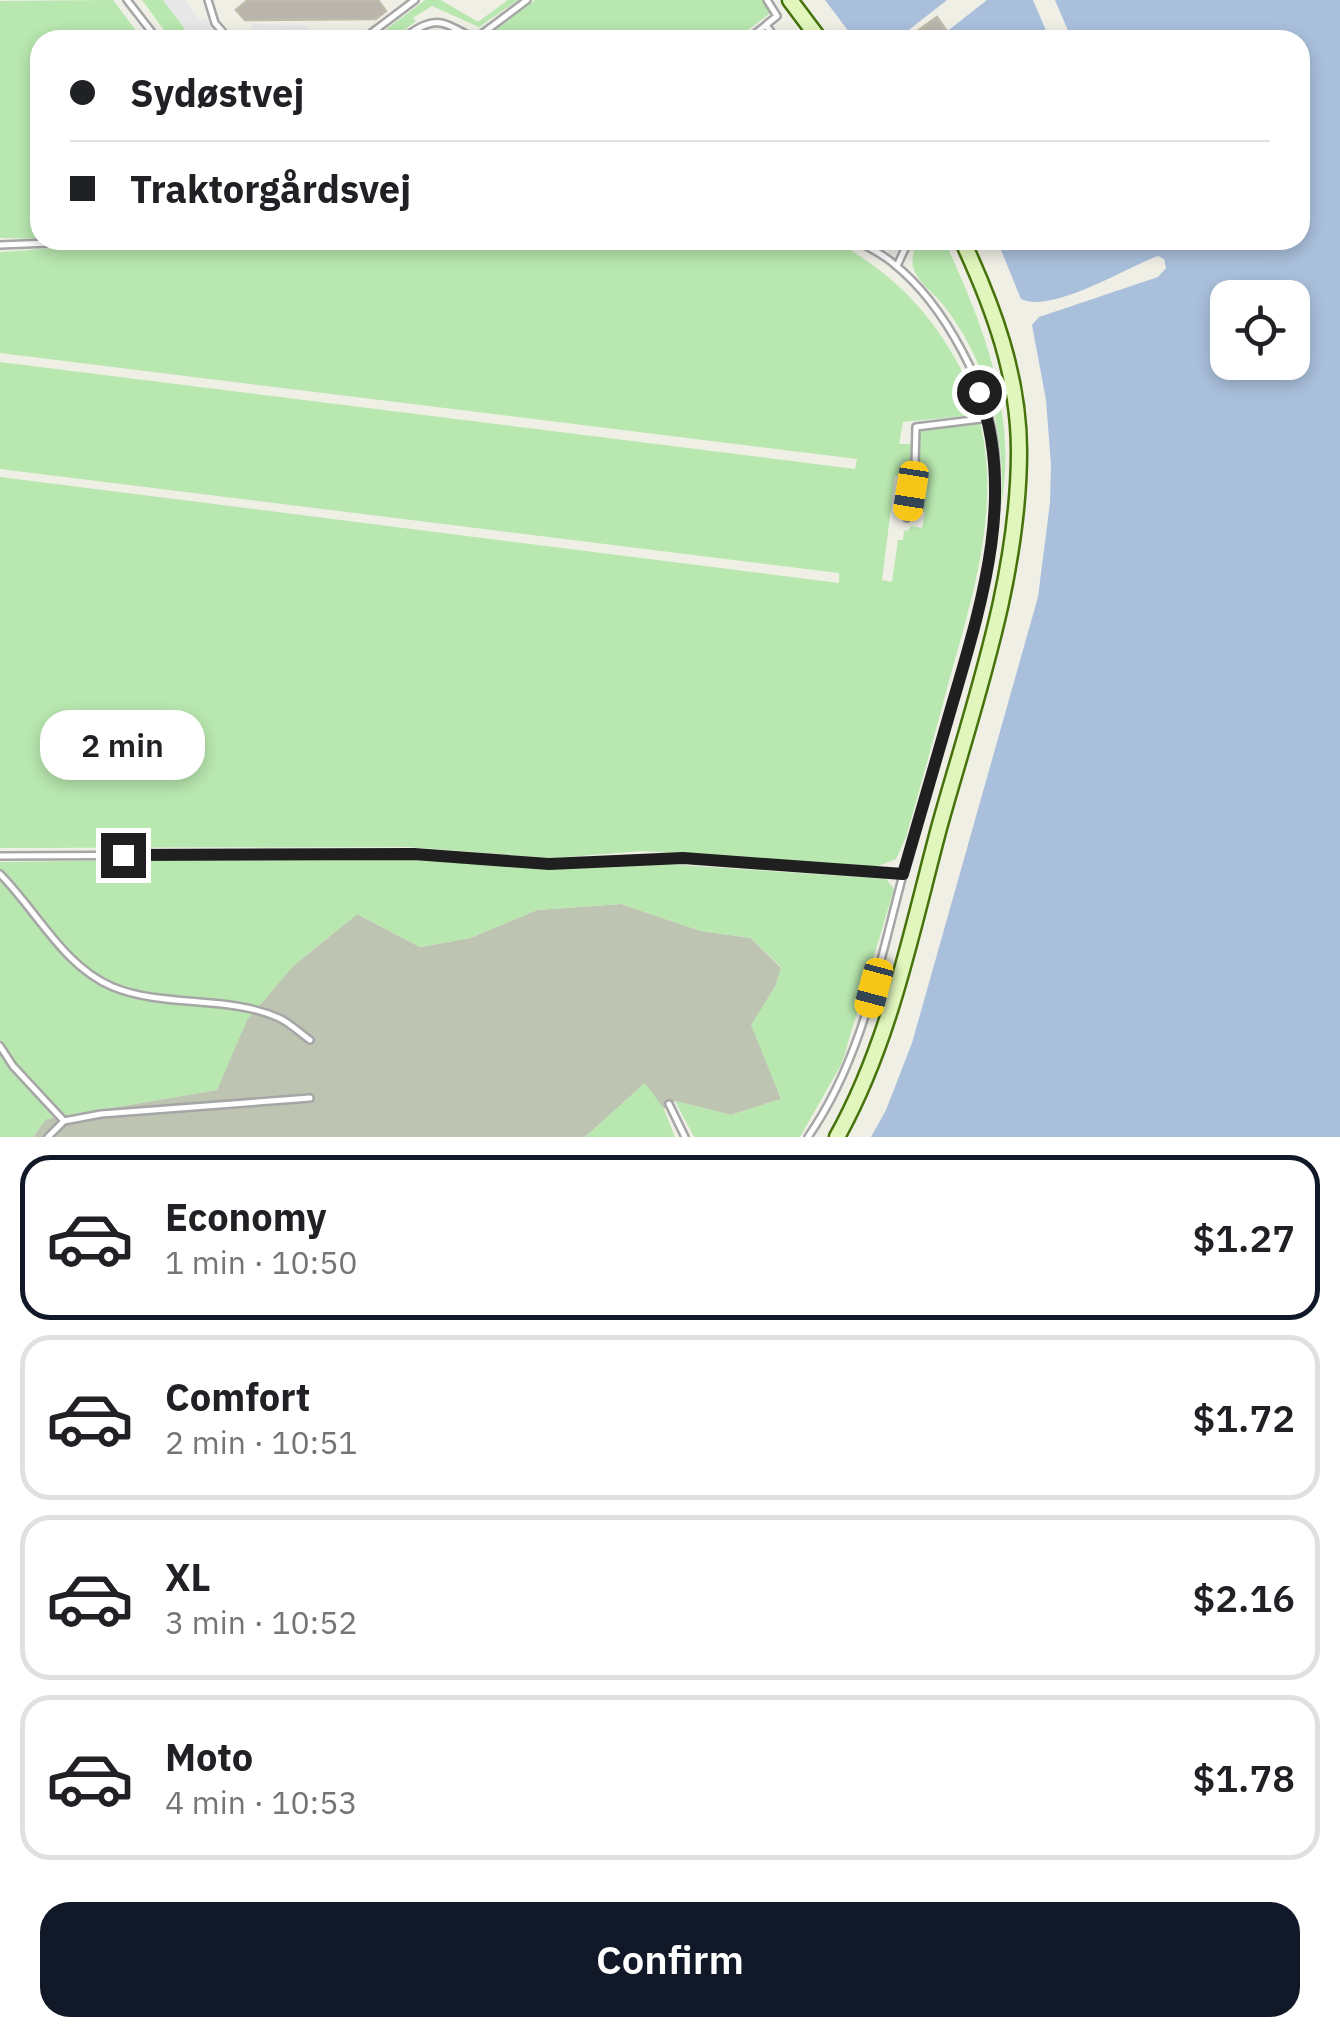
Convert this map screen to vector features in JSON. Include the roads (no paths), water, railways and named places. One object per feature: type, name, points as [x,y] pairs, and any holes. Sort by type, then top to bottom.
[{"type":"street","points":[[790,0],[812,30]]},
{"type":"street","points":[[836,1137],[880,1046],[998,615],[1017,510],[1019,447],[1006,352],[985,289],[967,250]]},
{"type":"lane","points":[[127,0],[150,30]]},
{"type":"lane","points":[[208,0],[214,22],[221,30]]},
{"type":"lane","points":[[375,30],[415,0]]},
{"type":"lane","points":[[489,30],[527,0]]},
{"type":"lane","points":[[760,30],[777,16],[767,0]]},
{"type":"lane","points":[[414,30],[436,22],[454,30]]},
{"type":"lane","points":[[766,25],[770,30]]},
{"type":"lane","points":[[0,245],[30,244]]},
{"type":"lane","points":[[808,1137],[849,1064],[864,1027],[903,874],[976,621],[996,504],[996,452],[970,365],[952,332],[897,266],[872,250]]},
{"type":"lane","points":[[897,266],[904,250]]},
{"type":"lane","points":[[907,518],[916,426],[988,418]]},
{"type":"lane","points":[[0,856],[414,854],[549,864],[683,858],[903,874]]},
{"type":"lane","points":[[0,874],[73,961],[112,987],[255,1011],[280,1018],[310,1040]]},
{"type":"lane","points":[[0,1046],[12,1066],[64,1122]]},
{"type":"lane","points":[[48,1137],[64,1122],[102,1114],[310,1098]]},
{"type":"lane","points":[[669,1104],[685,1137]]},
{"type":"water","points":[[825,0],[947,0],[909,30],[848,30]]},
{"type":"water","points":[[987,0],[1033,0],[1046,30],[949,30]]},
{"type":"water","points":[[1055,0],[1340,0],[1340,1137],[871,1137],[912,1043],[1038,597],[1051,465],[1046,400],[1032,325],[1039,317],[1158,277],[1166,268],[1164,259],[1158,256],[1070,295],[1035,302],[1021,299],[1001,250],[1310,250],[1310,30],[1068,30]]}]
